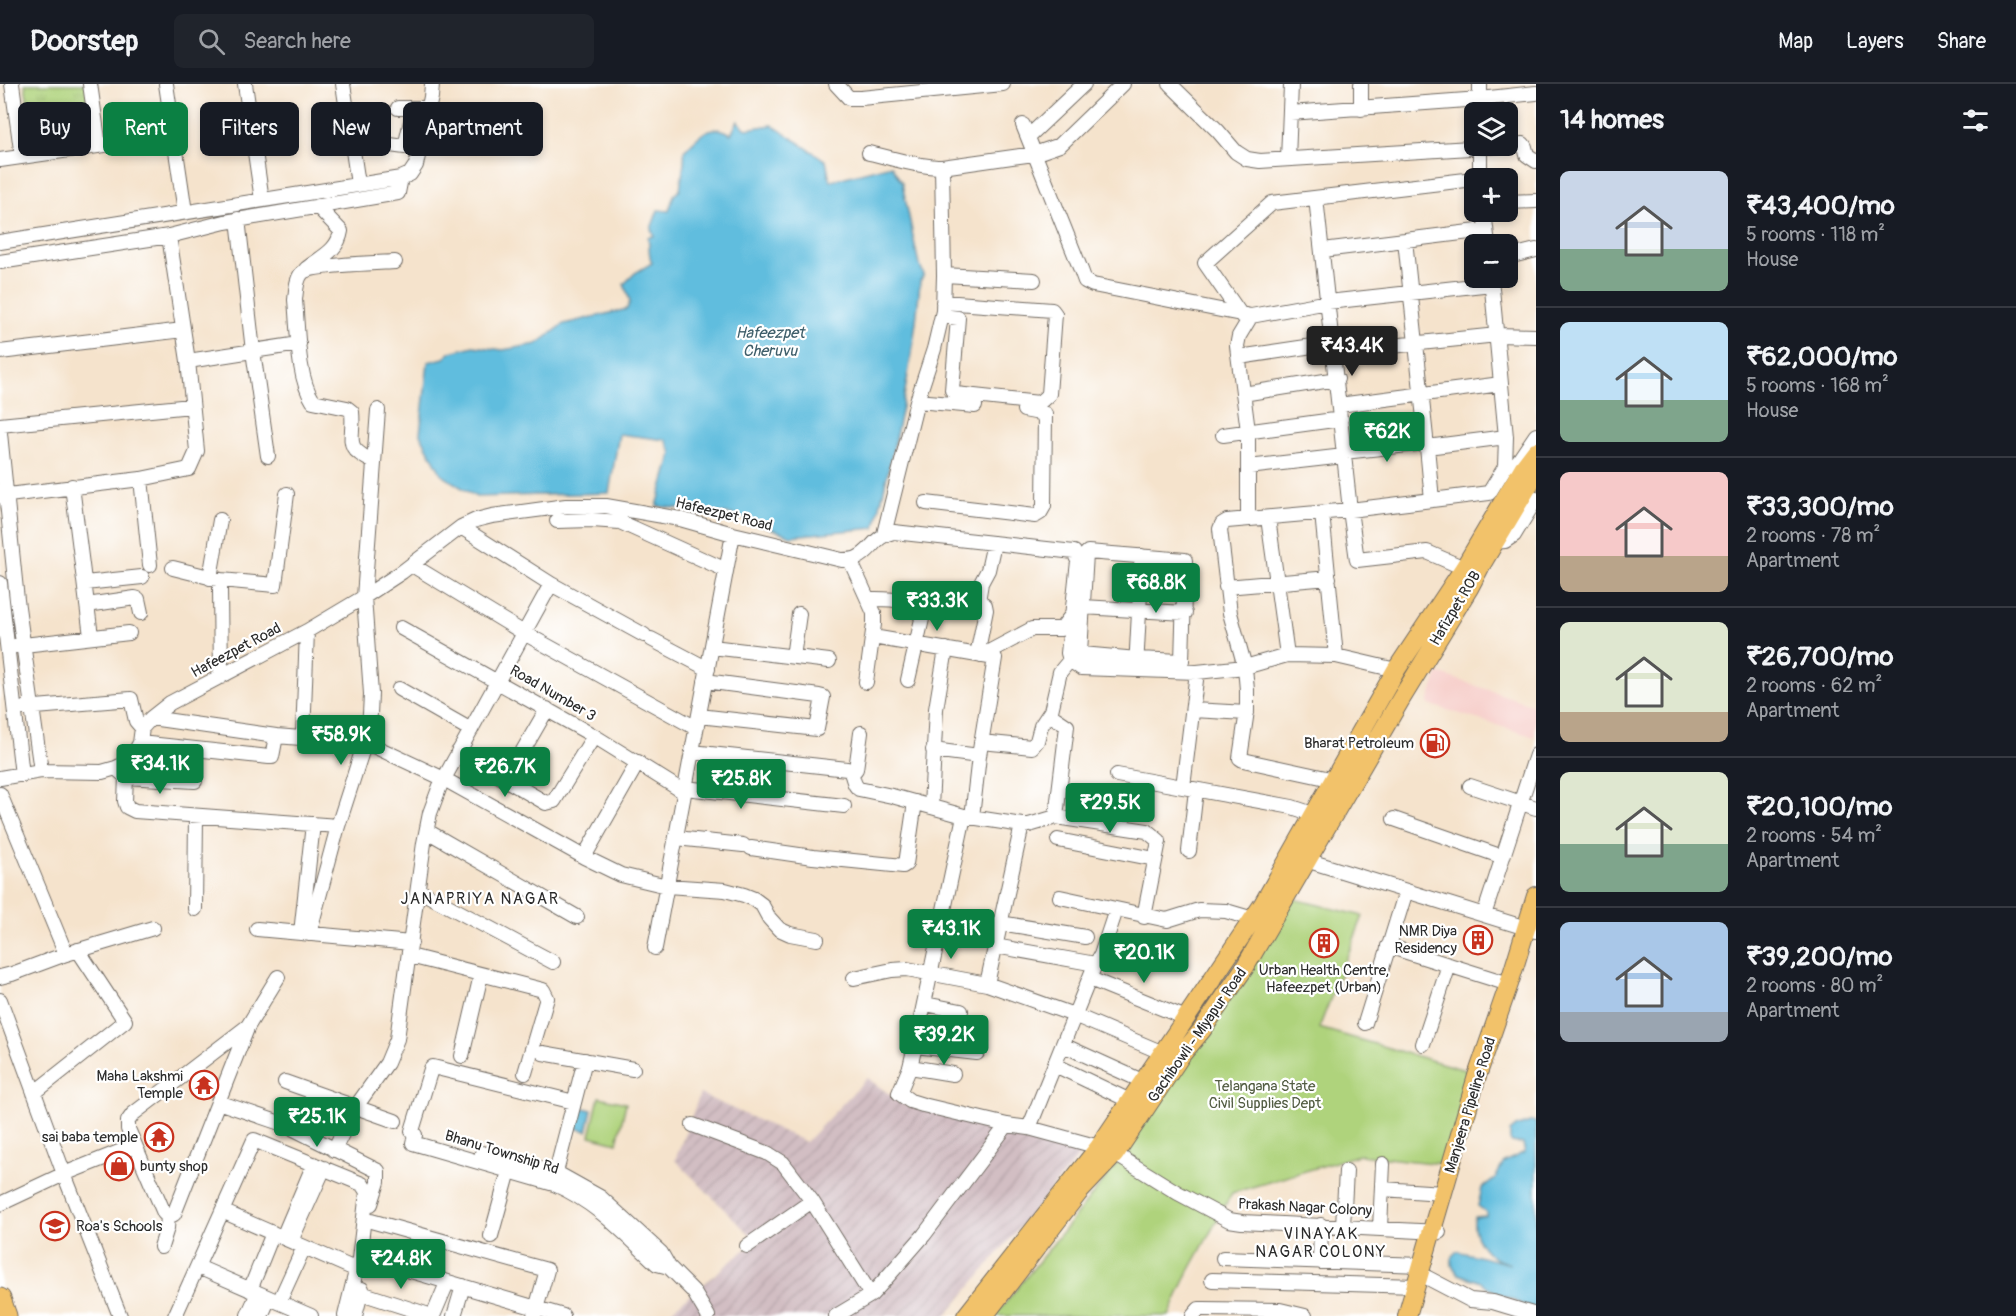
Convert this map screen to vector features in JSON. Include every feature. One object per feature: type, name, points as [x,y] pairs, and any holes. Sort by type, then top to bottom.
[{"type":"highway","points":[[0,1299],[6,1316]]},
{"type":"main road","points":[[1494,529],[1523,468],[1536,451]]},
{"type":"main road","points":[[1107,1151],[1130,1101],[1151,1085],[1162,1054],[1263,904],[1396,670],[1464,568],[1536,473]]},
{"type":"main road","name":"Hafizpet ROB","points":[[1417,673],[1469,588],[1494,529]]},
{"type":"main road","name":"Gachibowli - Miyapur Road","points":[[984,1316],[1061,1206],[1107,1151],[1151,1085],[1245,967],[1417,673]]},
{"type":"main road","name":"Manjeera Pipeline Road","points":[[1407,1316],[1533,928],[1536,896]]},
{"type":"main road","name":"Manjeera Pipeline Road","points":[[1435,1231],[1443,1193],[1477,1076],[1509,984],[1533,928]]},
{"type":"main road","points":[[966,1316],[1061,1206]]},
{"type":"main road","name":"Manjeera Pipeline Road","points":[[1416,1316],[1421,1276]]},
{"type":"street","points":[[12,84],[22,157]]},
{"type":"street","points":[[90,84],[99,146]]},
{"type":"street","points":[[166,84],[169,102]]},
{"type":"street","points":[[245,84],[264,199],[269,214]]},
{"type":"street","points":[[343,84],[358,184]]},
{"type":"street","points":[[430,102],[432,84]]},
{"type":"street","points":[[836,84],[849,98],[946,87],[1003,84]]},
{"type":"street","points":[[1084,84],[1025,131],[1085,280],[1093,285],[1246,315],[1464,285]]},
{"type":"street","points":[[869,153],[926,167],[942,167],[1034,154],[1060,145],[1123,84]]},
{"type":"street","points":[[1170,84],[1247,159],[1260,161],[1464,147]]},
{"type":"street","points":[[1361,84],[1362,109]]},
{"type":"street","points":[[1480,84],[1480,102]]},
{"type":"street","points":[[1288,159],[1291,85]]},
{"type":"street","points":[[1497,102],[1536,93]]},
{"type":"street","points":[[1290,113],[1464,106]]},
{"type":"street","points":[[398,108],[403,108]]},
{"type":"street","points":[[1518,144],[1523,144],[1527,155],[1536,160]]},
{"type":"street","points":[[0,160],[103,145]]},
{"type":"street","points":[[177,156],[185,212]]},
{"type":"street","points":[[0,242],[401,178],[410,174],[418,156]]},
{"type":"street","points":[[884,534],[917,401],[934,349],[942,309],[944,275],[942,167]]},
{"type":"street","points":[[0,262],[169,236],[238,219],[398,193],[401,178]]},
{"type":"street","points":[[1246,315],[1205,263],[1272,203],[1464,181]]},
{"type":"street","points":[[1316,198],[1357,560],[1427,552],[1464,568]]},
{"type":"street","points":[[1518,202],[1536,201]]},
{"type":"street","points":[[317,206],[341,231],[334,249],[300,275],[295,300],[303,379],[313,401],[346,408],[352,412],[351,442],[356,451],[374,462]]},
{"type":"street","points":[[238,219],[268,456]]},
{"type":"street","points":[[3,496],[141,478],[189,469],[197,451],[188,361],[169,236]]},
{"type":"street","points":[[1323,250],[1405,240],[1464,238]]},
{"type":"street","points":[[1405,240],[1432,500]]},
{"type":"street","points":[[1518,254],[1536,250]]},
{"type":"street","points":[[305,270],[395,262]]},
{"type":"street","points":[[944,275],[1034,280]]},
{"type":"street","points":[[1335,780],[1240,758],[1246,713],[1245,667],[1230,613],[1220,529],[1227,521],[1322,513],[1489,493],[1504,467],[1506,437],[1493,288]]},
{"type":"street","points":[[942,309],[1052,310],[1055,314],[1049,394],[1039,403],[956,394],[952,390],[958,318],[942,309]]},
{"type":"street","points":[[1246,315],[1239,336],[1239,357],[1248,431],[1248,519]]},
{"type":"street","points":[[0,352],[183,330]]},
{"type":"street","points":[[1239,357],[1333,348],[1416,344],[1497,335],[1536,336]]},
{"type":"street","points":[[188,361],[299,344]]},
{"type":"street","points":[[1243,394],[1336,379]]},
{"type":"street","points":[[1340,405],[1501,384]]},
{"type":"street","points":[[917,401],[1038,411],[1045,414],[1044,506],[1040,513],[1035,516],[926,503]]},
{"type":"street","points":[[0,426],[191,406]]},
{"type":"street","points":[[305,934],[365,741],[371,694],[364,597],[378,410]]},
{"type":"street","points":[[1223,435],[1341,419]]},
{"type":"street","points":[[0,433],[3,496],[41,771]]},
{"type":"street","points":[[1536,435],[1490,505],[1494,529],[1505,541],[1514,535],[1536,499]]},
{"type":"street","points":[[1248,467],[1344,454],[1506,437]]},
{"type":"street","points":[[141,478],[150,565]]},
{"type":"street","points":[[72,486],[91,636]]},
{"type":"street","points":[[173,568],[216,579],[274,585],[287,494]]},
{"type":"street","name":"Hafeezpet Road","points":[[147,723],[170,704],[307,631],[364,597],[412,565],[461,527],[476,520],[566,506],[606,506],[680,519],[733,534],[850,560]]},
{"type":"street","points":[[1322,513],[1336,656]]},
{"type":"street","points":[[1268,518],[1279,583],[1287,655]]},
{"type":"street","points":[[220,520],[216,579],[220,589],[220,677]]},
{"type":"street","points":[[557,521],[620,522],[726,570]]},
{"type":"street","points":[[412,565],[524,633],[698,722],[817,729],[823,696],[706,675],[648,637],[551,584],[461,527]]},
{"type":"street","points":[[866,682],[874,613],[850,560],[857,558],[884,534],[894,532],[1074,552],[1078,561],[1077,611],[1080,652],[1085,662]]},
{"type":"street","points":[[655,948],[733,534]]},
{"type":"street","points":[[978,601],[981,583],[988,570],[994,543]]},
{"type":"street","points":[[1085,662],[1081,668],[1070,660],[1068,653],[1086,554],[1091,552],[1183,559],[1185,560],[1185,613],[1182,661],[1136,665]]},
{"type":"street","points":[[1136,665],[1142,556]]},
{"type":"street","points":[[85,584],[142,577]]},
{"type":"street","points":[[1226,587],[1329,578]]},
{"type":"street","points":[[0,583],[21,775]]},
{"type":"street","points":[[334,1150],[356,1107],[387,1063],[397,1039],[430,813],[444,778],[551,584]]},
{"type":"street","points":[[87,605],[135,598],[140,602],[141,612]]},
{"type":"street","points":[[952,598],[978,601],[985,605],[979,655]]},
{"type":"street","points":[[869,599],[908,603],[920,611],[922,619],[908,680]]},
{"type":"street","points":[[1,603],[17,600]]},
{"type":"street","points":[[979,655],[1032,629],[1061,629],[1077,611],[1140,610],[1185,613]]},
{"type":"street","points":[[793,657],[799,614]]},
{"type":"street","name":"Road Number 3","points":[[401,628],[499,681],[685,790]]},
{"type":"street","points":[[14,709],[130,699],[136,721],[297,739],[303,736],[307,631]]},
{"type":"street","points":[[7,647],[129,633]]},
{"type":"street","points":[[873,637],[995,658],[968,816],[910,1067],[953,1074]]},
{"type":"street","points":[[712,647],[829,661]]},
{"type":"street","points":[[931,807],[936,709],[946,650]]},
{"type":"street","points":[[1085,662],[1197,672],[1245,667],[1287,655],[1336,656],[1396,670]]},
{"type":"street","points":[[933,750],[1032,747],[1049,714],[1060,672],[1070,660]]},
{"type":"street","points":[[1189,851],[1192,710],[1197,672]]},
{"type":"street","points":[[399,689],[471,730]]},
{"type":"street","points":[[506,780],[547,709]]},
{"type":"street","points":[[1192,710],[1246,713]]},
{"type":"street","points":[[1049,714],[1068,726],[1056,817]]},
{"type":"street","points":[[147,723],[140,743],[121,773],[127,807],[135,811],[338,826]]},
{"type":"street","points":[[852,774],[856,768],[861,733]]},
{"type":"street","points":[[140,743],[269,757],[273,754],[276,736]]},
{"type":"street","points":[[458,752],[550,804],[594,736]]},
{"type":"street","points":[[365,741],[444,778],[584,857],[621,875],[667,886],[725,890],[754,899],[779,929],[790,934],[817,939]]},
{"type":"street","points":[[692,752],[846,769],[852,774],[855,785],[859,789],[968,816],[1022,825],[1056,817],[1147,831],[1158,840],[1144,917]]},
{"type":"street","points":[[1484,915],[1536,755]]},
{"type":"street","points":[[584,857],[639,762]]},
{"type":"street","points":[[0,778],[41,771],[121,773],[195,781]]},
{"type":"street","points":[[1117,775],[1292,807],[1313,814]]},
{"type":"street","points":[[1470,786],[1536,808]]},
{"type":"street","points":[[685,790],[844,806]]},
{"type":"street","points":[[0,794],[72,952],[125,1021],[34,1093]]},
{"type":"street","points":[[676,838],[747,846],[813,857],[903,866],[906,864],[915,802]]},
{"type":"street","points":[[195,909],[196,816]]},
{"type":"street","points":[[1395,819],[1503,857]]},
{"type":"street","points":[[305,934],[313,824]]},
{"type":"street","points":[[987,984],[1022,825]]},
{"type":"street","points":[[427,831],[577,917]]},
{"type":"street","points":[[1058,840],[1155,859]]},
{"type":"street","points":[[1306,860],[1533,928]]},
{"type":"street","points":[[418,890],[553,962]]},
{"type":"street","points":[[1365,1023],[1406,891]]},
{"type":"street","points":[[1060,897],[1144,917],[1167,920],[1199,910],[1226,911],[1253,919]]},
{"type":"street","points":[[1029,1128],[1074,1015],[1101,956],[1116,910]]},
{"type":"street","points":[[1000,923],[1085,937]]},
{"type":"street","points":[[0,977],[72,952],[153,928]]},
{"type":"street","points":[[257,929],[411,950],[481,975],[543,990],[547,998],[525,1073]]},
{"type":"street","points":[[995,946],[1090,963],[1092,973]]},
{"type":"street","points":[[1388,946],[1509,984]]},
{"type":"street","points":[[1423,1044],[1449,965]]},
{"type":"street","points":[[854,978],[900,970],[932,973],[987,984],[1074,1015],[1162,1054]]},
{"type":"street","points":[[1092,973],[1186,1018]]},
{"type":"street","points":[[462,1056],[481,975]]},
{"type":"street","points":[[168,1217],[174,1214],[248,1026],[278,977]]},
{"type":"street","points":[[0,1000],[64,1174],[120,1316]]},
{"type":"street","points":[[925,1004],[962,1011]]},
{"type":"street","points":[[161,1247],[168,1217],[164,1213],[134,1146],[128,1129],[128,1121],[133,1114],[248,1026]]},
{"type":"street","points":[[1063,1045],[1151,1085]]},
{"type":"street","points":[[915,1046],[977,1053]]},
{"type":"street","points":[[543,1053],[633,1069]]},
{"type":"street","name":"Bhanu Township Rd","points":[[555,1179],[585,1060]]},
{"type":"street","points":[[1055,1065],[1130,1101]]},
{"type":"street","points":[[415,1136],[412,1131],[430,1069],[433,1066],[574,1102]]},
{"type":"street","name":"Prakash Nagar Colony","points":[[910,1067],[899,1094],[904,1097],[923,1105],[1029,1128],[1107,1151],[1229,1220],[1435,1231]]},
{"type":"street","points":[[285,1082],[395,1120]]},
{"type":"street","points":[[218,1101],[286,1125],[378,1172],[378,1182],[371,1204],[362,1293],[356,1316]]},
{"type":"street","points":[[278,1149],[286,1125]]},
{"type":"street","points":[[693,1125],[767,1153],[783,1163],[812,1201],[871,1295]]},
{"type":"street","points":[[836,1316],[871,1295],[924,1235],[1007,1125]]},
{"type":"street","name":"Bhanu Township Rd","points":[[555,1179],[509,1171],[413,1143],[415,1136],[555,1179],[600,1197],[661,1253],[669,1267],[693,1291],[708,1316]]},
{"type":"street","points":[[175,1316],[254,1140],[362,1184],[366,1188],[357,1270],[345,1316]]},
{"type":"street","points":[[0,1204],[64,1174],[134,1146]]},
{"type":"street","points":[[1380,1228],[1383,1164]]},
{"type":"street","points":[[261,1316],[264,1296],[319,1166]]},
{"type":"street","points":[[491,1236],[509,1171]]},
{"type":"street","points":[[1343,1226],[1346,1171]]},
{"type":"street","points":[[1382,1189],[1443,1193]]},
{"type":"street","points":[[747,1246],[812,1201]]},
{"type":"street","points":[[222,1211],[357,1270]]},
{"type":"street","points":[[371,1221],[547,1270],[535,1312]]},
{"type":"street","points":[[1320,1262],[1321,1225]]},
{"type":"street","points":[[248,1315],[264,1296],[288,1240]]},
{"type":"street","points":[[367,1258],[463,1286],[535,1312],[562,1316]]},
{"type":"street","points":[[1223,1258],[1320,1262],[1421,1276],[1470,1300],[1493,1302],[1536,1315]]},
{"type":"street","points":[[198,1267],[311,1316]]},
{"type":"street","points":[[1212,1280],[1421,1276]]},
{"type":"street","points":[[362,1293],[433,1316],[447,1283]]},
{"type":"street","points":[[454,1316],[463,1286]]},
{"type":"street","points":[[1193,1316],[1199,1309],[1305,1316]]},
{"type":"shaded area","points":[[1438,673],[1536,706],[1535,737],[1428,704]]},
{"type":"shaded area","points":[[867,1078],[903,1104],[1089,1144],[946,1316],[664,1316],[756,1241],[675,1160],[700,1094],[806,1142]]},
{"type":"green space","points":[[25,84],[87,84],[90,102],[28,102]]},
{"type":"green space","points":[[91,111],[96,144],[91,145]]},
{"type":"green space","name":"Telangana State Civil Supplies Dept","points":[[1294,899],[1363,916],[1319,1028],[1479,1074],[1441,1164],[1359,1155],[1232,1193],[1188,1273],[1169,1316],[995,1316],[1113,1169]]},
{"type":"green space","points":[[599,1097],[626,1103],[617,1143],[590,1136]]},
{"type":"water","name":"Hafeezpet Cheruvu","points":[[738,121],[746,129],[772,125],[826,161],[830,181],[891,165],[902,183],[918,260],[924,275],[920,281],[913,343],[902,405],[875,528],[791,536],[735,515],[657,506],[672,453],[666,440],[619,434],[609,493],[476,497],[442,475],[420,434],[428,362],[473,346],[503,350],[537,344],[564,324],[627,309],[630,301],[624,284],[635,273],[652,263],[648,237],[654,236],[651,229],[658,210],[669,211],[674,195],[680,190],[684,151],[705,132],[717,129],[731,134]]},
{"type":"water","points":[[580,1107],[592,1110],[587,1131],[575,1128]]},
{"type":"water","points":[[1530,1122],[1536,1122],[1536,1311],[1494,1291],[1481,1282],[1458,1274],[1452,1265],[1452,1256],[1457,1251],[1510,1264],[1496,1259],[1487,1251],[1476,1235],[1474,1223],[1475,1217],[1486,1216],[1486,1212],[1478,1206],[1482,1188],[1496,1177],[1504,1162],[1525,1152],[1523,1144],[1510,1140],[1510,1132]]},
{"type":"place","name":"Bharat Petroleum","points":[[1435,743]]},
{"type":"place","name":"NMR Diya Residency","points":[[1478,940]]},
{"type":"place","name":"Urban Health Centre, Hafeezpet (Urban)","points":[[1324,943]]},
{"type":"place","name":"Maha Lakshmi Temple","points":[[204,1085]]},
{"type":"place","name":"sai baba temple","points":[[159,1137]]},
{"type":"place","name":"bunty shop","points":[[119,1166]]},
{"type":"place","name":"Roa's Schools","points":[[55,1226]]},
{"type":"district","name":"JANAPRIYA NAGAR","points":[[480,898]]},
{"type":"district","name":"VINAYAK NAGAR COLONY","points":[[1321,1242]]}]
